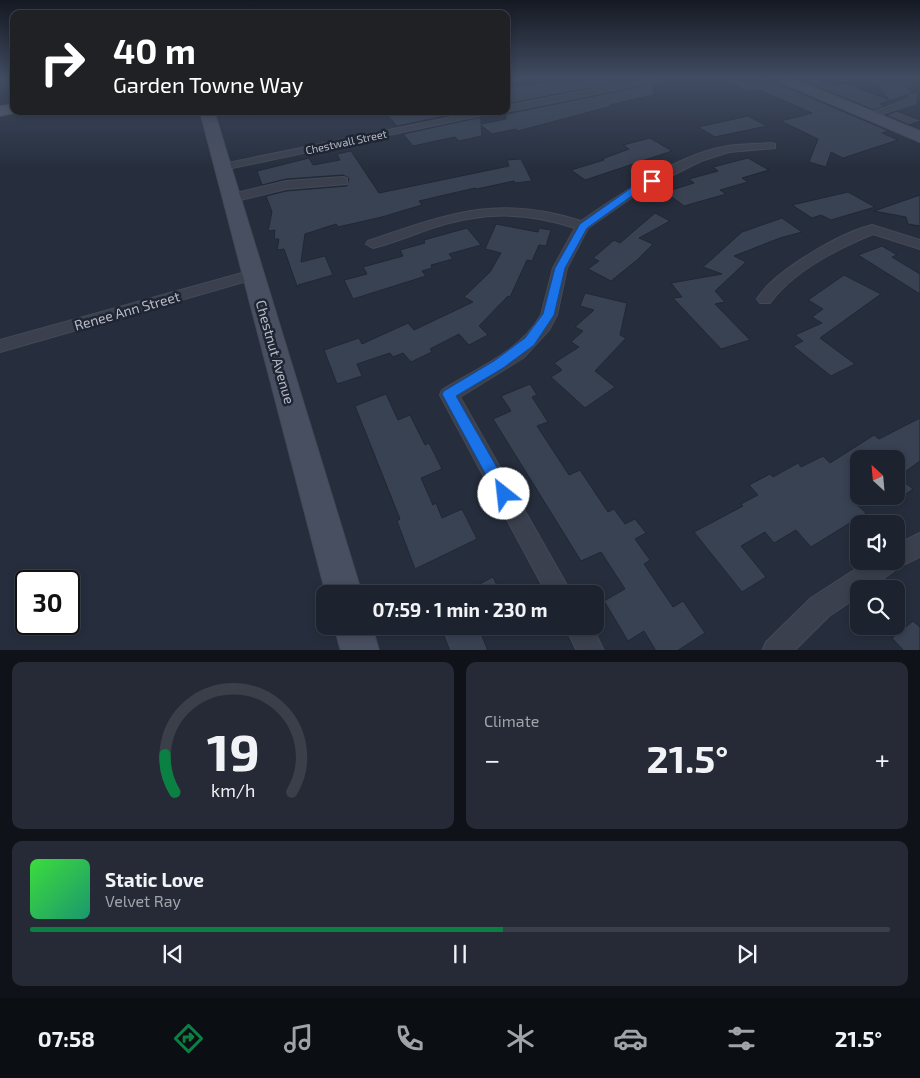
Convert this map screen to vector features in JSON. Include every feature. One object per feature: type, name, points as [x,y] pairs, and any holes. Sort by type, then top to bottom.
[{"type":"street","points":[[856,109],[920,137]]},
{"type":"street","points":[[870,115],[887,109]]},
{"type":"street","name":"Chestnut Avenue","points":[[208,115],[341,585]]},
{"type":"street","name":"Chestwall Street","points":[[223,167],[477,115]]},
{"type":"street","points":[[555,585],[449,394],[517,353],[543,326],[548,315],[560,268],[583,226],[637,188],[697,159],[728,149],[771,146]]},
{"type":"street","points":[[232,198],[286,185],[344,181]]},
{"type":"street","points":[[373,244],[437,221],[483,211],[526,212],[562,219],[583,226]]},
{"type":"street","points":[[765,299],[770,292],[808,260],[824,250],[872,229],[920,245]]},
{"type":"street","name":"Renee Ann Street","points":[[0,346],[253,275]]},
{"type":"street","points":[[905,552],[920,545]]},
{"type":"street","points":[[775,650],[820,607],[876,570]]},
{"type":"street","points":[[356,635],[360,650]]},
{"type":"street","points":[[583,635],[591,650]]},
{"type":"building","points":[[529,109],[599,109],[518,131],[516,129],[492,134],[481,125],[482,136],[459,141],[455,137],[413,146],[403,134],[481,117],[481,124],[506,119],[506,115],[510,115],[510,113]]},
{"type":"building","points":[[804,109],[838,109],[889,131],[882,133],[898,140],[843,158],[831,152],[826,167],[809,162],[818,139],[781,121],[812,113]]},
{"type":"building","points":[[897,111],[920,121],[909,125],[886,115]]},
{"type":"building","points":[[387,115],[451,115],[397,126]]},
{"type":"building","points":[[748,116],[767,126],[715,137],[698,127]]},
{"type":"building","points":[[650,138],[672,151],[585,180],[571,170],[604,160],[602,159],[629,149],[623,145]]},
{"type":"building","points":[[351,151],[379,193],[509,166],[507,160],[521,159],[532,181],[515,183],[514,181],[419,201],[422,205],[382,217],[338,227],[336,224],[305,234],[301,262],[325,256],[333,275],[298,285],[298,289],[284,249],[277,250],[279,239],[274,239],[275,230],[268,231],[272,212],[266,196],[286,191],[347,186],[349,178],[343,175],[286,179],[262,185],[257,171],[309,158],[313,165],[340,160],[337,154]]},
{"type":"building","points":[[748,158],[769,170],[742,178],[748,182],[720,190],[726,194],[684,206],[665,192],[694,183],[689,179],[718,171],[713,167]]},
{"type":"building","points":[[848,192],[875,207],[831,220],[821,215],[812,218],[792,205]]},
{"type":"building","points":[[920,195],[920,226],[908,224],[906,217],[874,211]]},
{"type":"building","points":[[655,213],[670,221],[639,238],[653,244],[637,260],[611,281],[588,269],[599,261],[593,258],[614,240],[620,243]]},
{"type":"building","points":[[782,218],[802,232],[780,238],[734,256],[746,262],[715,291],[725,302],[715,304],[750,340],[721,349],[673,298],[682,297],[671,283],[722,274],[703,267],[742,232]]},
{"type":"building","points":[[496,224],[538,232],[539,228],[551,230],[546,246],[539,245],[532,261],[527,260],[510,297],[508,296],[479,326],[488,335],[469,345],[459,334],[430,349],[432,352],[411,362],[403,353],[393,357],[390,353],[357,364],[362,376],[337,384],[324,350],[359,338],[362,344],[408,323],[414,330],[473,302],[464,297],[490,272],[501,253],[485,249]]},
{"type":"building","points":[[467,228],[481,245],[449,254],[453,259],[431,265],[432,268],[422,271],[426,276],[353,299],[344,280],[367,274],[363,267],[403,256],[400,250],[425,243],[424,240]]},
{"type":"building","points":[[882,246],[897,255],[892,257],[920,274],[920,294],[858,255]]},
{"type":"building","points":[[844,275],[881,294],[820,338],[855,364],[831,376],[793,346],[803,341],[795,335],[822,323],[812,317],[823,309],[808,300]]},
{"type":"building","points":[[585,293],[627,303],[620,335],[626,338],[595,371],[615,387],[585,408],[551,377],[562,370],[554,363],[579,347],[571,342],[583,331],[575,327],[594,310],[580,306]]},
{"type":"building","points":[[530,384],[537,395],[532,397],[548,422],[537,426],[569,475],[580,470],[608,512],[614,509],[625,524],[635,519],[646,533],[635,539],[650,560],[644,564],[673,607],[683,601],[705,633],[679,650],[655,650],[644,631],[628,641],[604,601],[625,589],[601,552],[581,561],[493,419],[511,411],[501,396]]},
{"type":"building","points":[[386,394],[398,420],[410,415],[425,445],[429,443],[442,469],[421,478],[433,505],[436,503],[442,518],[462,509],[477,539],[415,569],[397,521],[400,519],[355,406]]},
{"type":"building","points":[[920,418],[920,461],[905,472],[905,450],[850,450],[874,435],[879,439]]},
{"type":"building","points":[[850,450],[850,505],[857,505],[866,513],[863,515],[850,515],[850,523],[811,547],[796,530],[774,543],[765,532],[741,546],[766,577],[742,592],[694,532],[743,506],[741,504],[758,495],[749,485],[770,474],[773,477],[798,463],[801,467],[823,456],[830,463]]},
{"type":"building","points":[[905,483],[913,489],[905,495]]},
{"type":"building","points":[[493,577],[497,585],[477,585]]},
{"type":"building","points":[[913,621],[920,627],[920,650],[903,650],[892,638],[896,635],[905,635],[905,627]]},
{"type":"building","points":[[444,635],[482,635],[488,650],[450,650]]},
{"type":"route","points":[[504,494],[449,394],[517,353],[530,342],[543,326],[548,315],[560,268],[583,226],[637,188],[652,181]]}]
